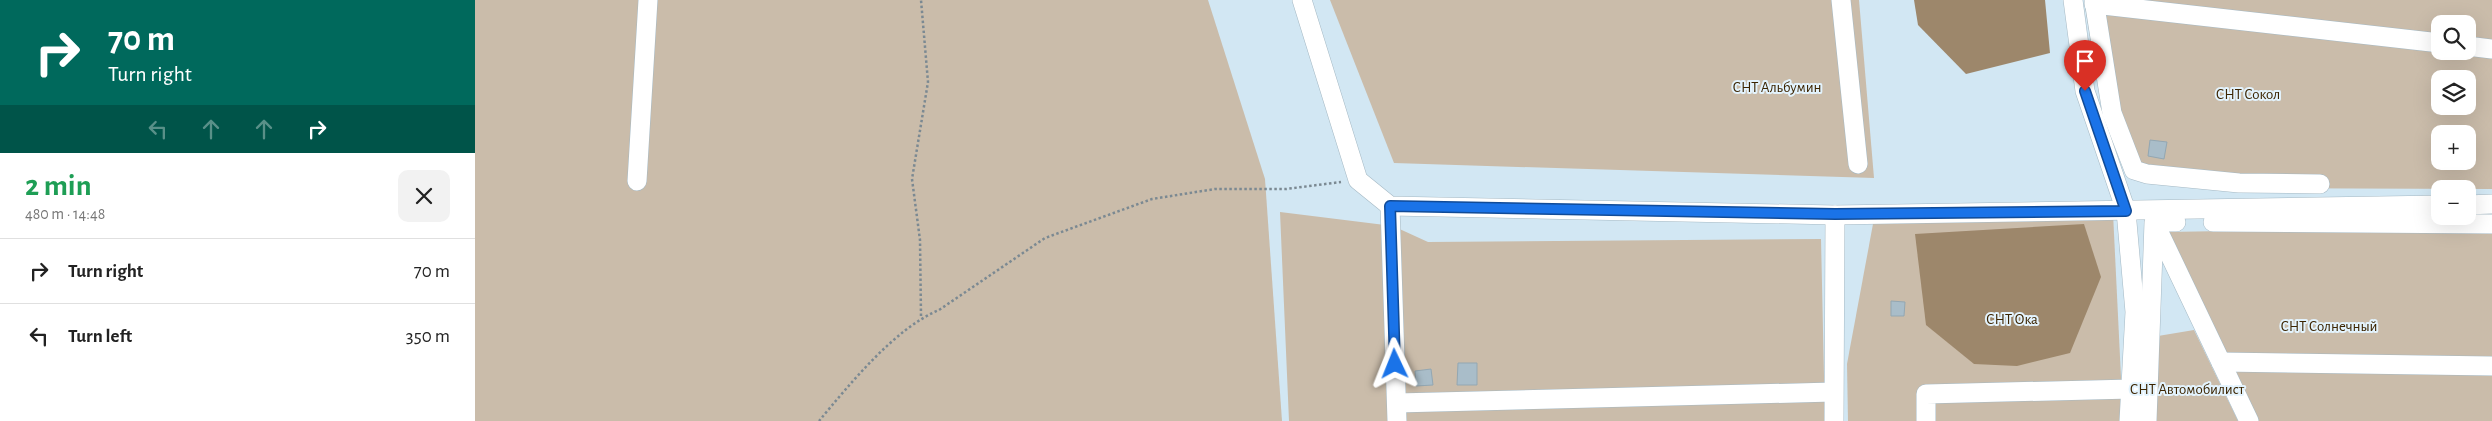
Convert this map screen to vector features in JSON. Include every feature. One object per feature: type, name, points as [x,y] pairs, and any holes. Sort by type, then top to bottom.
[{"type":"street","points":[[637,181],[648,0]]},
{"type":"street","points":[[1302,0],[1357,180],[1390,206],[1835,214],[2141,215],[2492,224]]},
{"type":"street","points":[[1841,0],[1858,164]]},
{"type":"street","points":[[2073,0],[2085,91],[2141,215],[2221,362],[2249,421]]},
{"type":"street","points":[[2320,184],[2239,183],[2147,174],[2134,170],[2111,113],[2094,2],[2431,42]]},
{"type":"street","points":[[2476,47],[2492,49]]},
{"type":"street","points":[[2476,205],[2492,204]]},
{"type":"street","points":[[2141,215],[2431,205]]},
{"type":"street","points":[[1390,206],[1397,412],[1833,392]]},
{"type":"street","points":[[1834,421],[1835,214]]},
{"type":"street","points":[[2129,421],[2141,215]]},
{"type":"street","points":[[2141,215],[2147,421]]},
{"type":"street","points":[[2221,362],[2492,366]]},
{"type":"street","points":[[1927,421],[1926,394],[2131,389]]},
{"type":"path","points":[[921,0],[927,82],[912,179],[920,240],[921,317]]},
{"type":"path","points":[[819,421],[895,339],[921,317],[939,310],[1045,238],[1152,199],[1215,189],[1286,189],[1357,180]]},
{"type":"green space","points":[[475,0],[1208,0],[1265,179],[1282,421],[475,421]]},
{"type":"green space","name":"СНТ Альбумин","points":[[1330,0],[1859,0],[1874,178],[1394,163]]},
{"type":"green space","name":"СНТ Сокол","points":[[2084,0],[2492,0],[2492,189],[2476,189],[2476,180],[2431,180],[2431,189],[2243,188],[2131,175],[2099,92]]},
{"type":"green space","points":[[1280,212],[1393,226],[1428,242],[1821,239],[1825,421],[1289,421]]},
{"type":"green space","name":"СНТ Ока","points":[[2113,213],[2122,398],[2121,421],[1848,421],[1847,364],[1873,224]]},
{"type":"green space","name":"СНТ Солнечный","points":[[2167,232],[2492,232],[2492,421],[2257,421]]},
{"type":"green space","name":"СНТ Автомобилист","points":[[2194,330],[2238,421],[2153,421],[2158,336]]},
{"type":"shaded area","points":[[1914,0],[2045,0],[2050,53],[1966,74],[1918,25]]},
{"type":"shaded area","points":[[2084,224],[2101,277],[2070,353],[2017,366],[1974,364],[1926,325],[1915,234]]},
{"type":"building","points":[[2150,140],[2167,142],[2164,159],[2148,156]]},
{"type":"building","points":[[1891,301],[1905,302],[1904,316],[1891,316]]},
{"type":"building","points":[[1458,363],[1477,363],[1477,385],[1457,385]]},
{"type":"building","points":[[1431,369],[1433,385],[1416,386],[1415,371]]},
{"type":"route","points":[[1395,364],[1390,206],[1835,214],[2126,211],[2085,91]]}]
